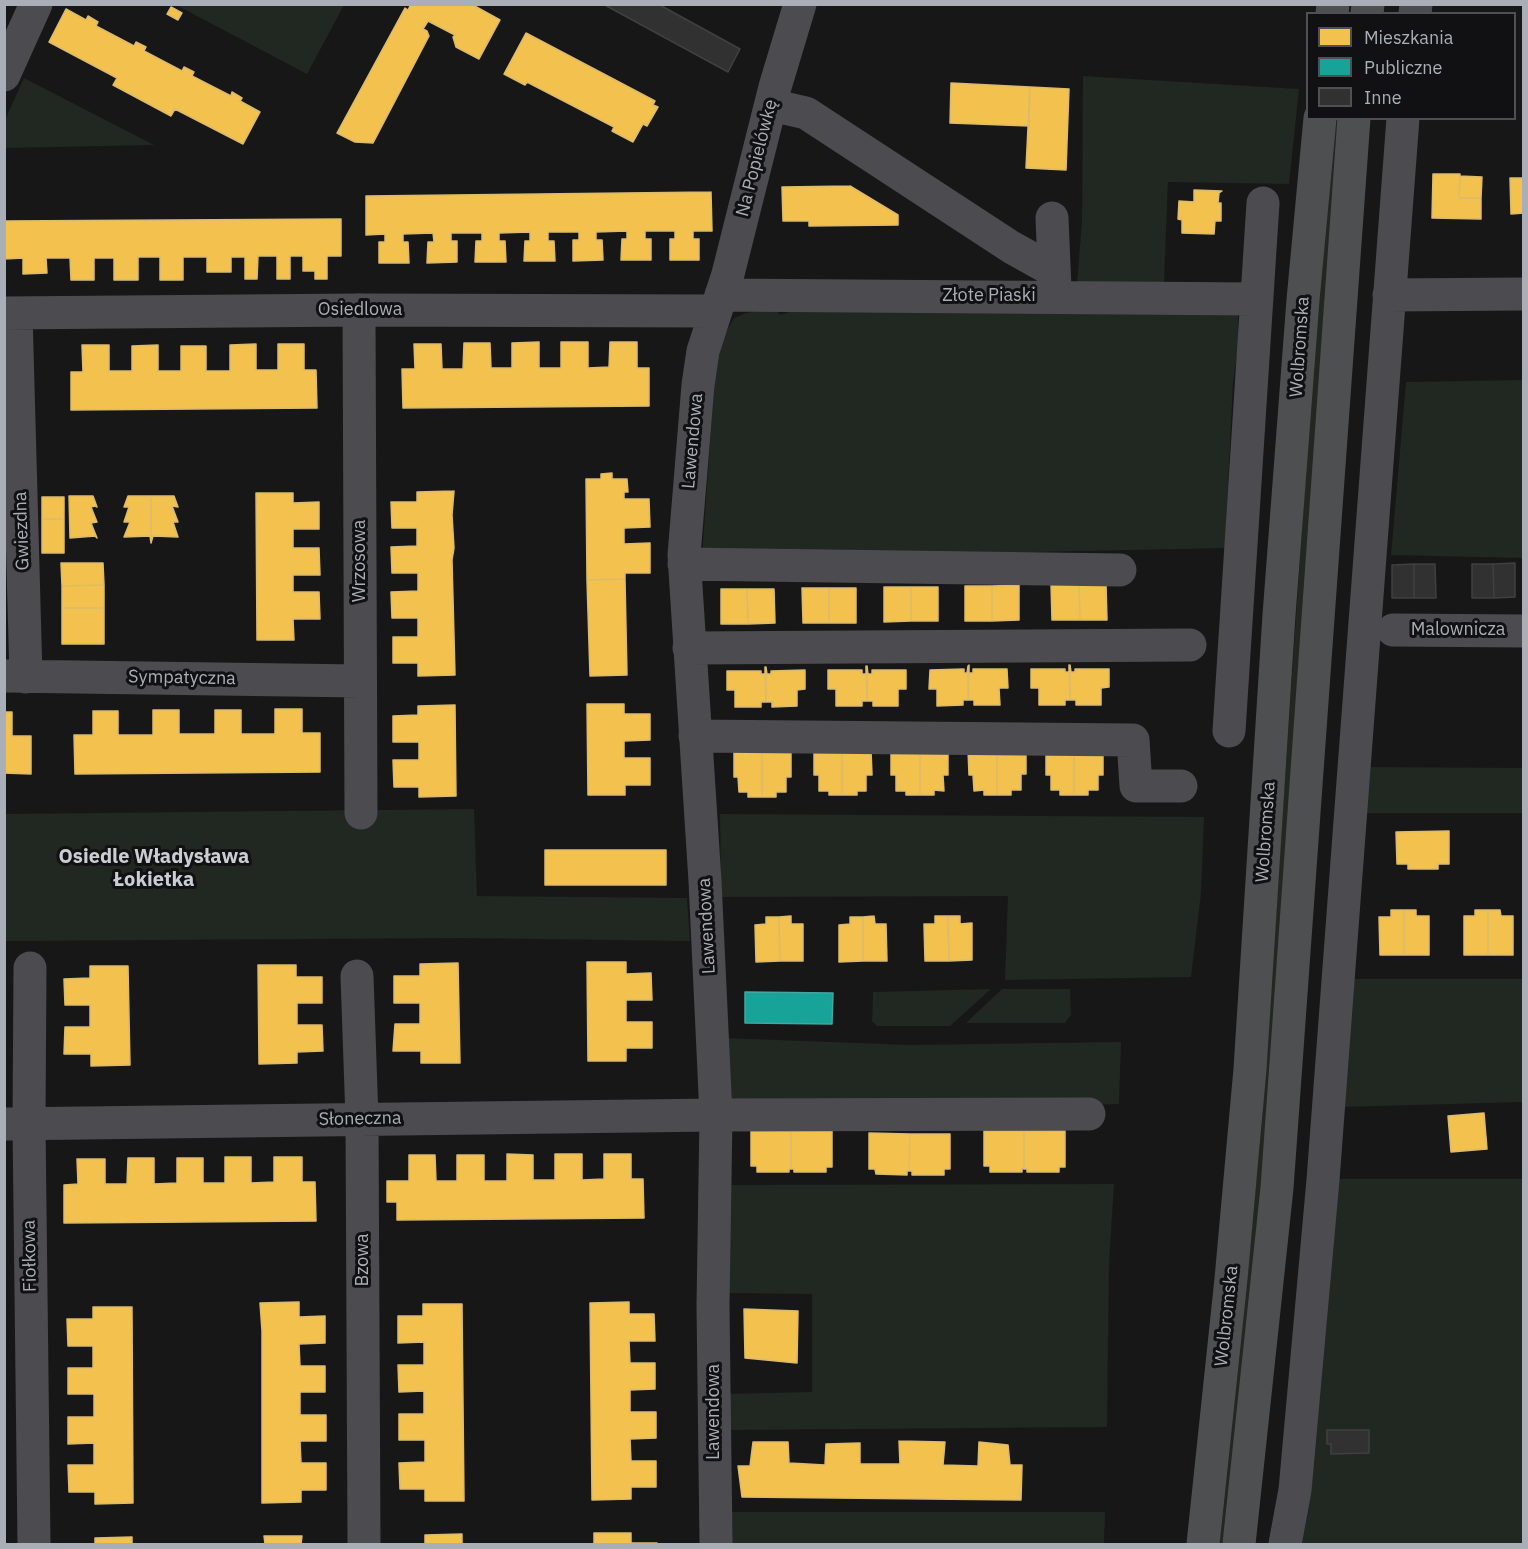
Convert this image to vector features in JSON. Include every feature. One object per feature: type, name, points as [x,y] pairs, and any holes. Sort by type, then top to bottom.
[{"type":"main road","name":"Wolbromska","points":[[1203,1545],[1250,1069],[1282,580],[1303,300],[1320,120]]},
{"type":"main road","name":"Wolbromska","points":[[1239,1545],[1277,1188],[1354,120]]},
{"type":"street","points":[[4,75],[36,4]]},
{"type":"street","name":"Na Popielówkę","points":[[718,303],[800,4]]},
{"type":"street","points":[[771,105],[806,113],[1011,247],[1055,284]]},
{"type":"street","points":[[1285,1545],[1295,1490],[1323,1180],[1403,120]]},
{"type":"street","points":[[1229,731],[1263,203]]},
{"type":"street","points":[[1052,218],[1055,284]]},
{"type":"street","name":"Złote Piaski","points":[[718,303],[797,285],[1055,284],[1257,299]]},
{"type":"street","points":[[1389,295],[1524,294]]},
{"type":"street","name":"Osiedlowa","points":[[10,313],[359,310],[718,303]]},
{"type":"street","name":"Lawendowa","points":[[716,1545],[713,1305],[716,1115],[705,881],[684,564],[698,385],[704,351],[718,303]]},
{"type":"street","name":"Wrzosowa","points":[[359,310],[361,813]]},
{"type":"street","name":"Gwiezdna","points":[[10,313],[15,677]]},
{"type":"street","points":[[684,564],[1120,570]]},
{"type":"street","name":"Malownicza","points":[[1393,630],[1524,631]]},
{"type":"street","points":[[689,648],[1190,645]]},
{"type":"street","name":"Sympatyczna","points":[[15,677],[360,681]]},
{"type":"street","points":[[695,736],[1132,740],[1136,786],[1181,786]]},
{"type":"street","name":"Fiołkowa","points":[[30,968],[17,1124],[34,1545]]},
{"type":"street","name":"Bzowa","points":[[357,976],[362,1119],[364,1545]]},
{"type":"street","name":"Słoneczna","points":[[17,1124],[716,1115],[1089,1114]]},
{"type":"shaded area","points":[[344,4],[307,74],[176,5]]},
{"type":"shaded area","points":[[1083,76],[1299,89],[1289,184],[1168,182],[1164,282],[1077,284],[1082,222]]},
{"type":"shaded area","points":[[24,78],[154,145],[5,148],[5,120]]},
{"type":"shaded area","points":[[1334,120],[1342,120],[1267,1161],[1225,1544],[1218,1544],[1261,1132],[1312,381]]},
{"type":"shaded area","points":[[762,310],[776,310],[780,315],[795,310],[1238,314],[1238,348],[1233,383],[1225,548],[889,555],[702,556],[717,344],[734,318]]},
{"type":"shaded area","points":[[1523,380],[1523,558],[1391,555],[1406,382]]},
{"type":"shaded area","points":[[1363,767],[1523,768],[1523,813],[1360,813]]},
{"type":"shaded area","points":[[474,809],[477,896],[687,898],[690,941],[462,938],[5,941],[4,814]]},
{"type":"shaded area","points":[[720,814],[1204,817],[1201,893],[1191,977],[1005,980],[1008,896],[721,897]]},
{"type":"shaded area","points":[[1349,979],[1523,979],[1523,1102],[1342,1107]]},
{"type":"shaded area","points":[[991,989],[950,1026],[877,1026],[872,1021],[873,992]]},
{"type":"shaded area","points":[[1002,989],[1070,989],[1071,1015],[1065,1023],[966,1023]]},
{"type":"shaded area","points":[[725,1038],[910,1045],[1121,1042],[1119,1104],[905,1111],[728,1113]]},
{"type":"shaded area","points":[[1338,1179],[1523,1179],[1523,1544],[1298,1544]]},
{"type":"shaded area","points":[[1114,1184],[1109,1264],[1107,1427],[728,1430],[723,1394],[812,1392],[812,1294],[725,1293],[731,1185]]},
{"type":"shaded area","points":[[727,1512],[1105,1512],[1104,1544],[730,1544]]},
{"type":"building: Mieszkania","points":[[411,4],[471,4],[500,20],[479,59],[456,47],[453,37],[455,35],[428,21],[423,29],[429,36],[373,143],[355,142],[337,133],[405,8],[408,10]]},
{"type":"building: Mieszkania","points":[[171,7],[182,13],[178,20],[167,14]]},
{"type":"building: Mieszkania","points":[[66,9],[86,20],[88,16],[98,22],[96,26],[134,46],[136,42],[146,47],[144,51],[182,71],[184,67],[194,72],[192,76],[231,96],[232,92],[242,98],[240,101],[260,112],[243,144],[175,109],[171,116],[113,85],[117,78],[49,42]]},
{"type":"building: Mieszkania","points":[[526,33],[655,101],[653,105],[658,107],[647,126],[643,124],[633,142],[612,131],[614,127],[527,82],[525,85],[504,74]]},
{"type":"building: Mieszkania","points":[[951,83],[1030,87],[1029,126],[950,123]]},
{"type":"building: Mieszkania","points":[[1030,87],[1069,89],[1066,170],[1026,168]]},
{"type":"building: Mieszkania","points":[[1433,174],[1460,174],[1459,198],[1481,198],[1481,219],[1432,218]]},
{"type":"building: Mieszkania","points":[[1460,176],[1482,177],[1481,198],[1459,198]]},
{"type":"building: Mieszkania","points":[[1510,178],[1524,178],[1524,213],[1511,214]]},
{"type":"building: Mieszkania","points":[[850,186],[898,215],[898,225],[809,226],[809,221],[783,221],[782,187]]},
{"type":"building: Mieszkania","points":[[1194,190],[1222,191],[1219,193],[1218,203],[1221,203],[1221,221],[1215,221],[1214,234],[1182,233],[1182,220],[1178,219],[1179,201],[1194,202]]},
{"type":"building: Mieszkania","points":[[711,192],[712,231],[693,231],[693,239],[699,239],[699,260],[670,260],[670,239],[675,239],[675,231],[645,231],[645,239],[651,239],[651,260],[621,260],[622,239],[627,239],[627,231],[596,232],[596,240],[602,240],[603,260],[573,261],[573,240],[579,240],[579,232],[548,232],[548,241],[554,241],[555,261],[524,261],[525,241],[530,241],[530,232],[499,233],[499,241],[505,241],[506,262],[475,262],[476,241],[482,241],[482,233],[451,233],[451,241],[457,241],[457,262],[427,263],[428,242],[434,242],[433,233],[403,234],[403,242],[408,242],[409,263],[379,263],[379,242],[385,242],[385,234],[366,235],[366,196]]},
{"type":"building: Mieszkania","points":[[341,219],[341,256],[327,256],[327,279],[315,279],[315,271],[303,271],[303,256],[290,256],[290,279],[277,279],[277,256],[258,256],[257,279],[245,279],[245,257],[231,257],[231,272],[207,272],[207,257],[183,257],[183,280],[160,280],[160,257],[138,257],[138,280],[114,280],[114,258],[94,258],[94,280],[71,280],[70,258],[46,258],[47,273],[23,274],[23,258],[4,259],[4,221]]},
{"type":"building: Mieszkania","points":[[539,342],[539,368],[561,368],[561,342],[588,342],[588,368],[609,367],[610,342],[637,342],[637,368],[649,368],[649,406],[403,408],[402,369],[415,369],[414,344],[441,344],[442,369],[463,369],[464,343],[490,343],[491,368],[512,368],[512,343]]},
{"type":"building: Mieszkania","points":[[256,344],[256,370],[278,370],[278,344],[304,344],[304,370],[316,370],[317,408],[71,410],[71,372],[83,372],[82,345],[109,345],[109,371],[132,371],[132,346],[158,345],[158,371],[181,371],[181,346],[206,346],[206,371],[230,371],[230,345]]},
{"type":"building: Mieszkania","points":[[612,473],[612,479],[627,479],[628,492],[624,492],[624,499],[649,499],[650,527],[624,528],[624,544],[650,543],[650,573],[625,573],[625,579],[587,580],[586,479],[601,479],[601,474]]},
{"type":"building: Mieszkania","points":[[454,491],[452,560],[455,675],[418,676],[418,663],[393,663],[393,637],[418,637],[418,618],[392,618],[391,592],[418,591],[418,573],[392,573],[391,547],[417,546],[417,528],[392,528],[391,502],[417,502],[417,492]]},
{"type":"building: Mieszkania","points":[[256,493],[293,493],[293,503],[319,502],[319,529],[293,529],[293,548],[319,548],[320,575],[293,575],[293,592],[319,592],[320,619],[293,619],[294,640],[257,640]]},
{"type":"building: Mieszkania","points":[[69,496],[93,496],[97,507],[91,507],[97,522],[91,523],[97,538],[95,536],[70,538]]},
{"type":"building: Mieszkania","points":[[128,496],[151,496],[151,543],[150,536],[124,537],[130,522],[124,522],[129,507],[124,507]]},
{"type":"building: Mieszkania","points":[[151,496],[174,496],[178,507],[172,506],[178,522],[173,522],[178,537],[153,536],[151,543]]},
{"type":"building: Mieszkania","points":[[42,497],[64,497],[64,519],[42,519]]},
{"type":"building: Mieszkania","points":[[42,519],[64,519],[64,553],[42,553]]},
{"type":"building: Mieszkania","points":[[61,563],[103,563],[104,585],[62,586]]},
{"type":"building: Mieszkania","points":[[625,579],[627,675],[590,676],[587,580]]},
{"type":"building: Mieszkania","points":[[1051,584],[1079,584],[1080,620],[1052,620]]},
{"type":"building: Mieszkania","points":[[1079,584],[1106,584],[1107,620],[1080,620]]},
{"type":"building: Mieszkania","points":[[104,585],[104,608],[62,608],[62,586]]},
{"type":"building: Mieszkania","points":[[1019,585],[1019,620],[992,621],[992,586]]},
{"type":"building: Mieszkania","points":[[965,586],[992,586],[992,621],[965,621]]},
{"type":"building: Mieszkania","points":[[884,587],[911,587],[911,621],[884,622]]},
{"type":"building: Mieszkania","points":[[911,587],[938,587],[938,621],[911,621]]},
{"type":"building: Mieszkania","points":[[802,588],[829,588],[829,623],[803,623]]},
{"type":"building: Mieszkania","points":[[829,588],[856,588],[856,623],[829,623]]},
{"type":"building: Mieszkania","points":[[721,589],[747,589],[748,624],[721,624]]},
{"type":"building: Mieszkania","points":[[747,589],[774,589],[775,623],[748,624]]},
{"type":"building: Mieszkania","points":[[62,608],[104,608],[104,644],[62,644]]},
{"type":"building: Mieszkania","points":[[969,665],[969,673],[973,673],[973,669],[1007,669],[1008,688],[999,688],[1000,705],[974,705],[974,700],[968,700]]},
{"type":"building: Mieszkania","points":[[1069,665],[1070,700],[1065,700],[1065,705],[1039,705],[1039,688],[1031,688],[1031,669],[1065,669],[1065,672],[1069,672]]},
{"type":"building: Mieszkania","points":[[1070,665],[1071,672],[1075,672],[1075,669],[1109,669],[1109,687],[1101,688],[1101,705],[1076,705],[1076,700],[1070,700]]},
{"type":"building: Mieszkania","points":[[866,666],[867,701],[862,701],[862,706],[836,706],[836,689],[828,689],[828,670],[862,670],[862,674],[866,674]]},
{"type":"building: Mieszkania","points":[[867,666],[868,674],[872,674],[872,670],[906,670],[906,689],[898,689],[898,706],[873,706],[873,701],[867,701]]},
{"type":"building: Mieszkania","points":[[968,666],[968,700],[963,700],[963,705],[937,706],[937,689],[929,689],[930,670],[964,669],[964,673],[967,673]]},
{"type":"building: Mieszkania","points":[[765,667],[766,702],[761,702],[761,707],[735,707],[735,690],[727,690],[727,671],[761,671],[761,674],[765,674]]},
{"type":"building: Mieszkania","points":[[766,667],[767,674],[771,674],[771,671],[805,670],[805,689],[797,690],[797,706],[772,707],[772,702],[766,702]]},
{"type":"building: Mieszkania","points":[[587,704],[624,704],[624,714],[650,714],[650,740],[624,741],[624,758],[650,758],[650,785],[625,785],[625,795],[588,795]]},
{"type":"building: Mieszkania","points":[[455,705],[456,796],[419,797],[419,787],[394,787],[393,760],[419,760],[419,742],[393,742],[393,716],[418,715],[418,706]]},
{"type":"building: Mieszkania","points":[[275,709],[302,709],[302,733],[320,733],[320,772],[75,774],[74,735],[93,735],[93,711],[118,711],[118,735],[153,735],[153,710],[179,710],[179,734],[215,734],[215,710],[241,710],[241,734],[275,734]]},
{"type":"building: Mieszkania","points":[[4,712],[12,712],[12,736],[31,736],[31,774],[4,773]]},
{"type":"building: Mieszkania","points":[[842,745],[871,750],[872,775],[866,775],[866,791],[857,791],[857,795],[842,795]]},
{"type":"building: Mieszkania","points":[[842,745],[842,795],[829,795],[829,791],[819,791],[819,775],[814,775],[814,750]]},
{"type":"building: Mieszkania","points":[[997,745],[1026,750],[1026,774],[1021,774],[1021,790],[1011,790],[1011,795],[997,795]]},
{"type":"building: Mieszkania","points":[[997,745],[997,795],[984,795],[984,790],[974,791],[973,775],[969,775],[968,750]]},
{"type":"building: Mieszkania","points":[[1074,745],[1074,795],[1060,795],[1060,790],[1051,790],[1051,775],[1046,775],[1046,750]]},
{"type":"building: Mieszkania","points":[[1074,745],[1103,750],[1103,775],[1098,775],[1098,790],[1088,790],[1088,795],[1074,795]]},
{"type":"building: Mieszkania","points":[[920,746],[920,795],[906,795],[906,791],[896,791],[896,775],[891,775],[891,750]]},
{"type":"building: Mieszkania","points":[[920,746],[948,750],[948,775],[943,775],[944,791],[934,790],[934,795],[920,795]]},
{"type":"building: Mieszkania","points":[[762,747],[762,797],[748,797],[748,792],[739,792],[738,777],[734,777],[734,752]]},
{"type":"building: Mieszkania","points":[[762,747],[791,752],[791,777],[786,777],[786,792],[776,792],[776,797],[762,797]]},
{"type":"building: Mieszkania","points":[[1449,831],[1449,864],[1438,864],[1438,869],[1408,869],[1408,864],[1397,864],[1396,832]]},
{"type":"building: Mieszkania","points":[[545,850],[666,850],[666,885],[545,885]]},
{"type":"building: Mieszkania","points":[[1391,910],[1404,910],[1404,955],[1380,955],[1379,917],[1391,917]]},
{"type":"building: Mieszkania","points":[[1404,910],[1416,910],[1416,916],[1429,916],[1429,955],[1404,955]]},
{"type":"building: Mieszkania","points":[[1475,910],[1488,910],[1488,955],[1464,955],[1464,916],[1475,916]]},
{"type":"building: Mieszkania","points":[[1488,910],[1500,910],[1501,916],[1513,916],[1513,955],[1488,955]]},
{"type":"building: Mieszkania","points":[[791,916],[791,924],[803,924],[803,961],[780,961],[779,917]]},
{"type":"building: Mieszkania","points":[[874,916],[875,924],[886,924],[887,961],[863,961],[863,917]]},
{"type":"building: Mieszkania","points":[[935,916],[948,916],[949,961],[925,961],[924,924],[935,924]]},
{"type":"building: Mieszkania","points":[[948,916],[960,916],[960,924],[972,923],[972,960],[949,961]]},
{"type":"building: Mieszkania","points":[[766,917],[779,917],[780,961],[756,962],[755,925],[766,924]]},
{"type":"building: Mieszkania","points":[[850,917],[863,917],[863,961],[839,962],[839,925],[850,924]]},
{"type":"building: Mieszkania","points":[[587,962],[626,962],[626,974],[651,973],[652,1000],[626,1000],[626,1022],[652,1022],[652,1048],[626,1048],[626,1061],[588,1061]]},
{"type":"building: Mieszkania","points":[[458,963],[460,1063],[421,1063],[421,1051],[393,1051],[395,1024],[420,1024],[420,1003],[394,1003],[394,976],[420,976],[420,964]]},
{"type":"building: Mieszkania","points":[[258,965],[296,965],[296,977],[322,977],[322,1003],[297,1003],[297,1025],[322,1025],[323,1051],[297,1052],[297,1063],[259,1064]]},
{"type":"building: Mieszkania","points":[[90,966],[128,966],[130,1065],[91,1066],[91,1054],[64,1054],[65,1027],[90,1027],[90,1005],[65,1005],[64,979],[90,978]]},
{"type":"building: Mieszkania","points":[[1484,1113],[1487,1149],[1451,1152],[1448,1116]]},
{"type":"building: Mieszkania","points":[[751,1131],[791,1131],[791,1169],[789,1172],[757,1172],[757,1166],[751,1166]]},
{"type":"building: Mieszkania","points":[[791,1131],[832,1131],[832,1167],[826,1167],[826,1172],[794,1172],[794,1169],[791,1169]]},
{"type":"building: Mieszkania","points":[[984,1131],[1024,1131],[1024,1169],[1022,1168],[1022,1172],[990,1172],[990,1166],[984,1166]]},
{"type":"building: Mieszkania","points":[[1024,1131],[1065,1131],[1065,1167],[1059,1167],[1059,1172],[1027,1172],[1027,1169],[1024,1169]]},
{"type":"building: Mieszkania","points":[[869,1133],[910,1134],[907,1175],[876,1174],[875,1169],[869,1169]]},
{"type":"building: Mieszkania","points":[[910,1134],[950,1134],[950,1169],[944,1169],[944,1175],[912,1175],[912,1171],[909,1171]]},
{"type":"building: Mieszkania","points":[[507,1154],[533,1155],[533,1180],[555,1180],[555,1154],[582,1154],[582,1180],[604,1179],[604,1154],[631,1154],[631,1179],[643,1179],[644,1218],[397,1220],[397,1202],[387,1202],[387,1181],[409,1181],[409,1155],[435,1155],[436,1181],[457,1181],[457,1155],[484,1155],[484,1181],[507,1181]]},
{"type":"building: Mieszkania","points":[[225,1157],[251,1157],[251,1183],[274,1182],[274,1157],[302,1157],[302,1182],[315,1182],[316,1221],[64,1223],[64,1185],[78,1184],[77,1159],[105,1159],[105,1184],[127,1184],[128,1158],[154,1158],[154,1184],[177,1183],[177,1158],[203,1158],[203,1183],[225,1183]]},
{"type":"building: Mieszkania","points":[[299,1302],[299,1317],[325,1316],[325,1343],[299,1344],[300,1366],[325,1366],[325,1392],[300,1392],[300,1415],[326,1415],[326,1441],[300,1441],[301,1463],[326,1463],[326,1490],[301,1490],[301,1502],[262,1503],[260,1303]]},
{"type":"building: Mieszkania","points":[[629,1302],[629,1314],[654,1314],[655,1341],[629,1341],[630,1363],[655,1363],[655,1389],[630,1390],[630,1412],[656,1412],[656,1438],[630,1439],[631,1461],[656,1461],[656,1487],[631,1487],[631,1499],[592,1500],[590,1303]]},
{"type":"building: Mieszkania","points":[[423,1304],[462,1304],[464,1501],[425,1501],[425,1489],[400,1489],[399,1463],[425,1462],[425,1440],[399,1440],[399,1414],[424,1414],[424,1391],[399,1392],[398,1365],[424,1365],[424,1342],[398,1343],[398,1316],[423,1316]]},
{"type":"building: Mieszkania","points":[[93,1307],[132,1307],[133,1503],[95,1504],[95,1492],[69,1492],[68,1465],[94,1465],[94,1443],[68,1444],[68,1417],[94,1417],[94,1394],[68,1394],[68,1368],[93,1368],[93,1346],[68,1346],[67,1319],[93,1319]]},
{"type":"building: Mieszkania","points":[[744,1309],[798,1311],[797,1363],[745,1358]]},
{"type":"building: Mieszkania","points":[[899,1441],[945,1442],[943,1465],[978,1466],[979,1442],[1008,1445],[1010,1465],[1022,1465],[1021,1500],[742,1497],[738,1466],[750,1466],[753,1442],[788,1442],[789,1463],[825,1465],[826,1444],[860,1443],[860,1464],[900,1464]]},
{"type":"building: Mieszkania","points":[[594,1533],[631,1533],[631,1543],[657,1544],[594,1544]]},
{"type":"building: Mieszkania","points":[[462,1534],[462,1544],[425,1544],[425,1535]]},
{"type":"building: Mieszkania","points":[[264,1536],[302,1536],[301,1544],[265,1544]]},
{"type":"building: Mieszkania","points":[[132,1537],[132,1544],[95,1544],[95,1538]]},
{"type":"building: Publiczne","points":[[745,992],[833,993],[832,1024],[745,1023]]},
{"type":"building: Inne","points":[[603,4],[658,4],[740,49],[728,72]]},
{"type":"building: Inne","points":[[1515,563],[1515,597],[1494,598],[1493,564]]},
{"type":"building: Inne","points":[[1414,564],[1414,598],[1392,598],[1392,565]]},
{"type":"building: Inne","points":[[1414,564],[1435,564],[1436,598],[1414,598]]},
{"type":"building: Inne","points":[[1472,564],[1493,564],[1494,598],[1472,598]]},
{"type":"building: Inne","points":[[1327,1430],[1369,1430],[1369,1453],[1331,1454],[1331,1444],[1327,1444]]},
{"type":"district","name":"Osiedle Władysława Łokietka","points":[[154,868]]}]
